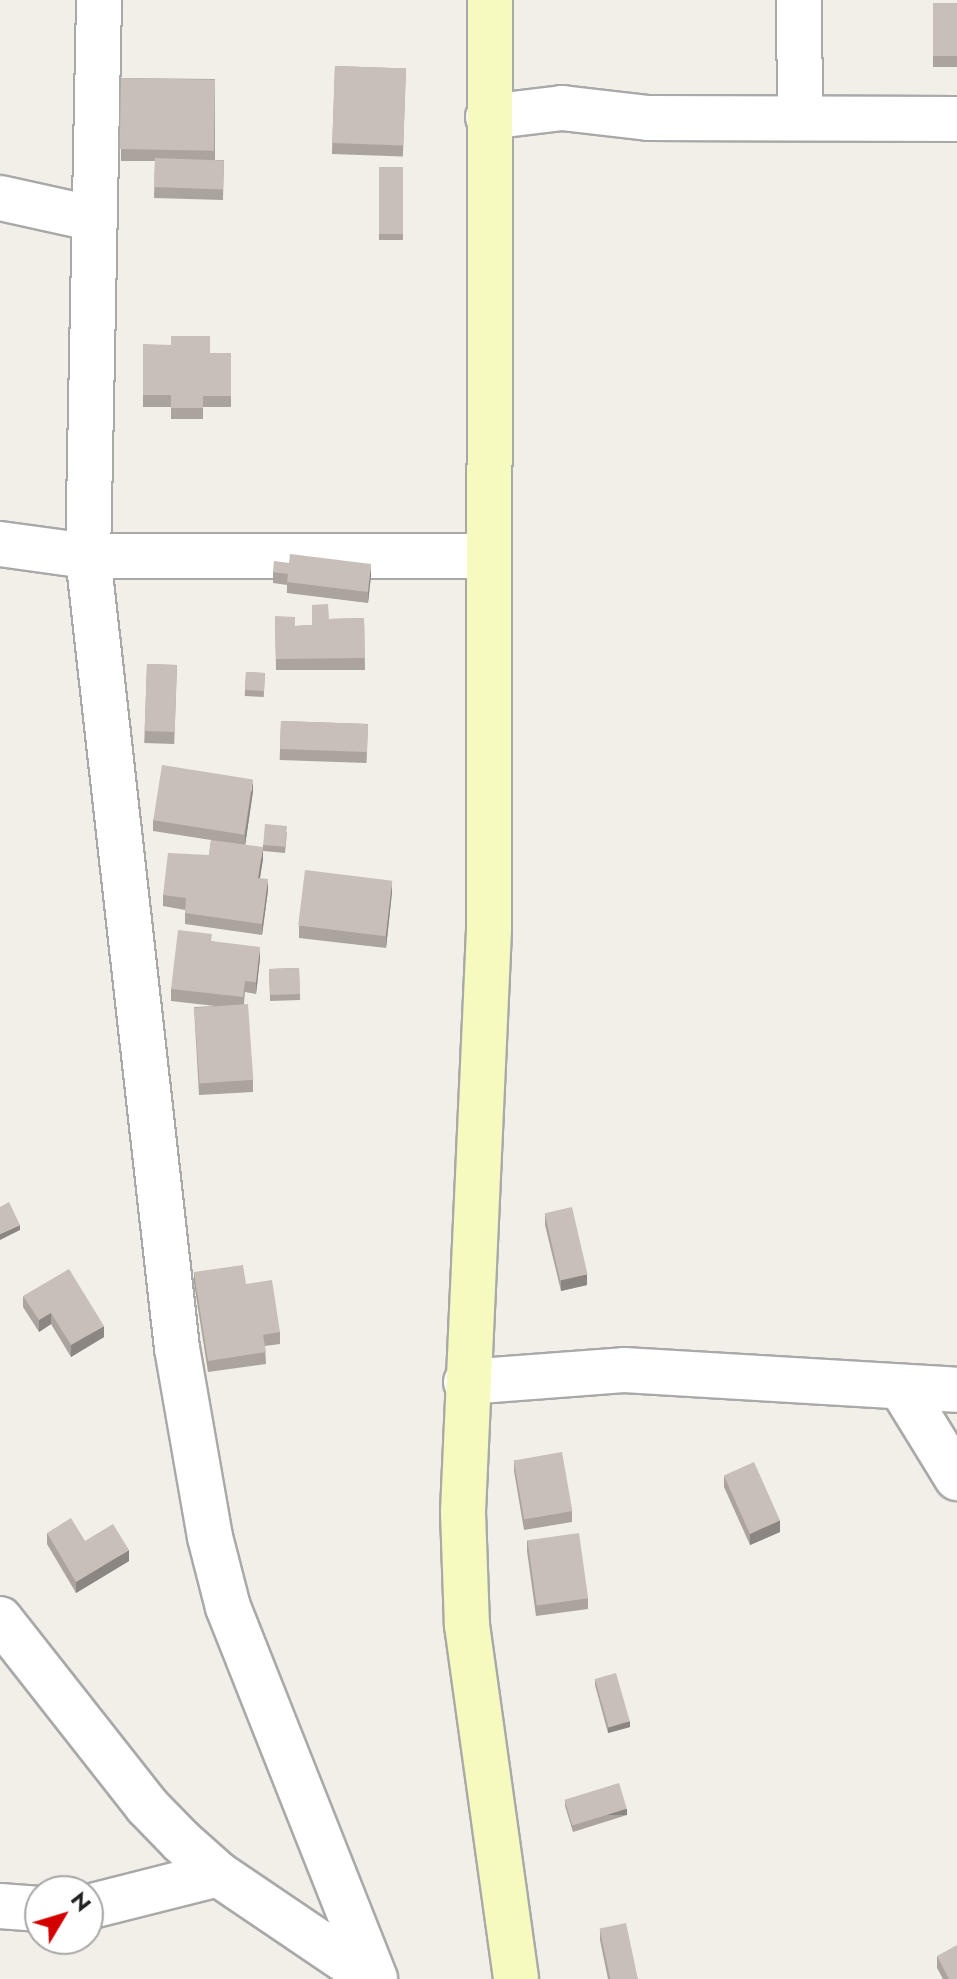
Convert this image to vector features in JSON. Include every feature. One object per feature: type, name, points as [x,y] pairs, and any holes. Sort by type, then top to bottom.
[{"type":"street","points":[[99,0],[91,218],[88,556],[177,1348],[210,1537],[249,1669],[374,1979]]},
{"type":"street","points":[[490,0],[488,972],[466,1382],[467,1625],[516,1979]]},
{"type":"street","points":[[799,0],[800,117]]},
{"type":"street","points":[[488,117],[562,108],[648,118],[957,119]]},
{"type":"street","points":[[0,198],[91,218]]},
{"type":"street","points":[[0,544],[88,556],[488,556]]},
{"type":"street","points":[[466,1382],[624,1370],[957,1390]]},
{"type":"street","points":[[901,1387],[957,1478]]},
{"type":"street","points":[[0,1619],[147,1806],[218,1874],[374,1979]]},
{"type":"street","points":[[104,1903],[218,1874]]},
{"type":"street","points":[[0,1906],[24,1908]]},
{"type":"building","points":[[933,3],[957,3],[957,56],[933,56]]},
{"type":"building","points":[[335,66],[406,68],[403,145],[332,143]]},
{"type":"building","points":[[121,78],[215,80],[214,151],[120,149]]},
{"type":"building","points":[[155,158],[224,160],[223,189],[154,187]]},
{"type":"building","points":[[379,167],[403,167],[403,234],[379,234]]},
{"type":"building","points":[[171,336],[210,336],[210,353],[231,353],[231,396],[203,396],[203,408],[171,408],[171,395],[143,395],[143,344],[171,345]]},
{"type":"building","points":[[290,554],[371,564],[368,592],[287,582],[288,574],[273,572],[274,561],[289,563]]},
{"type":"building","points":[[328,604],[329,619],[364,618],[365,658],[276,659],[275,616],[295,617],[295,626],[312,625],[312,605]]},
{"type":"building","points":[[147,664],[177,665],[175,732],[145,731]]},
{"type":"building","points":[[246,672],[265,673],[264,691],[245,690]]},
{"type":"building","points":[[281,721],[368,724],[367,752],[280,749]]},
{"type":"building","points":[[162,765],[253,779],[244,835],[153,820]]},
{"type":"building","points":[[265,824],[287,826],[285,847],[263,845]]},
{"type":"building","points":[[211,840],[263,847],[258,878],[268,879],[262,924],[185,913],[186,898],[163,895],[168,853],[209,855]]},
{"type":"building","points":[[305,870],[392,881],[386,936],[298,926]]},
{"type":"building","points":[[178,930],[212,934],[211,941],[260,947],[256,982],[245,981],[243,997],[171,989]]},
{"type":"building","points":[[299,968],[300,994],[270,995],[269,969]]},
{"type":"building","points":[[248,1004],[253,1080],[199,1084],[194,1008]]},
{"type":"building","points":[[9,1202],[20,1225],[0,1234],[0,1207]]},
{"type":"building","points":[[572,1207],[588,1274],[560,1281],[545,1213]]},
{"type":"building","points":[[243,1265],[246,1284],[272,1280],[280,1332],[263,1335],[266,1352],[208,1361],[194,1272]]},
{"type":"building","points":[[69,1269],[104,1326],[71,1345],[51,1313],[39,1320],[23,1296]]},
{"type":"building","points":[[562,1452],[572,1511],[524,1520],[514,1461]]},
{"type":"building","points":[[754,1462],[780,1520],[750,1534],[724,1475]]},
{"type":"building","points":[[71,1518],[85,1541],[113,1524],[129,1550],[76,1582],[47,1533]]},
{"type":"building","points":[[579,1533],[588,1598],[537,1606],[528,1540]]},
{"type":"building","points":[[616,1673],[630,1721],[609,1727],[595,1679]]},
{"type":"building","points":[[619,1783],[627,1809],[572,1825],[564,1800]]},
{"type":"building","points":[[626,1923],[638,1979],[610,1979],[600,1929]]},
{"type":"building","points":[[957,1945],[957,1979],[949,1979],[937,1956]]}]
